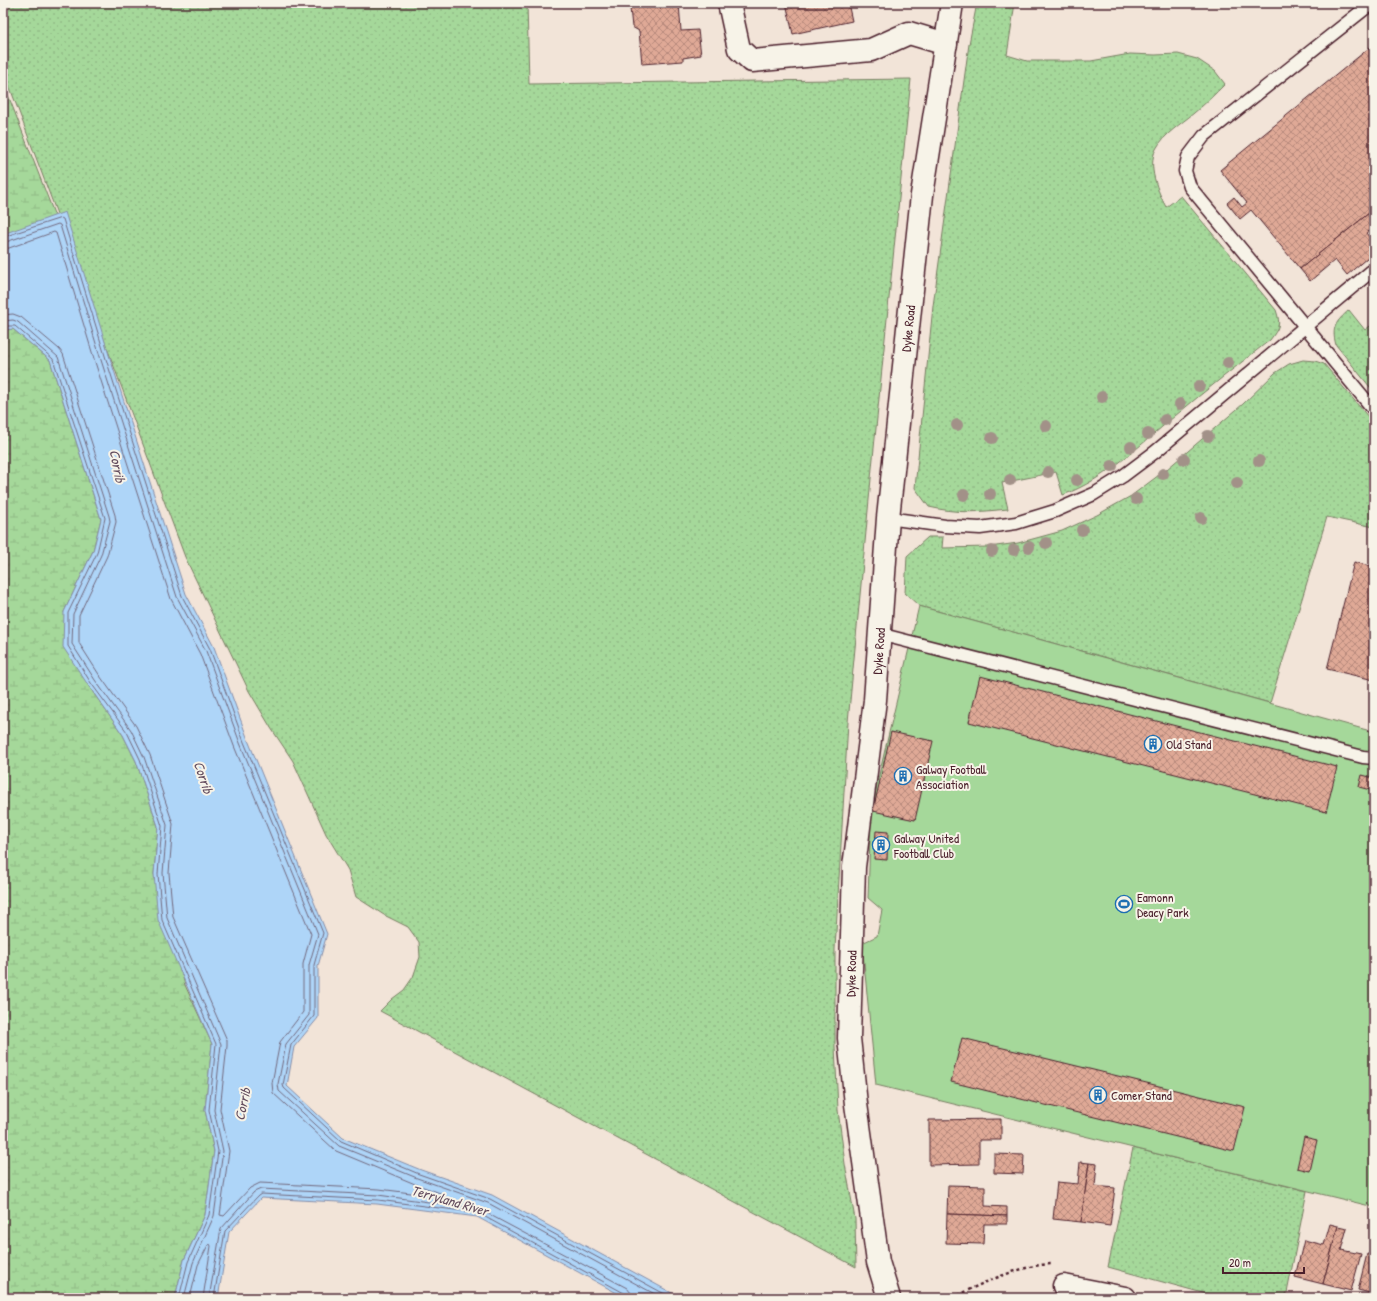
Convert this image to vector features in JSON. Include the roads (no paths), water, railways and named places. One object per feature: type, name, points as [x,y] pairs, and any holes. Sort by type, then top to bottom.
[{"type":"street","points":[[729,3],[739,50],[752,61],[871,50],[909,34],[946,44]]},
{"type":"street","name":"Dyke Road","points":[[889,1298],[878,1262],[856,1104],[849,1038],[854,867],[875,700],[888,518],[922,195],[952,3]]},
{"type":"street","points":[[1064,1286],[1122,1298]]},
{"type":"lane","points":[[1372,3],[1204,136],[1188,157],[1185,171],[1190,188],[1374,410]]},
{"type":"lane","points":[[888,518],[945,526],[980,528],[1016,523],[1055,511],[1094,494],[1123,476],[1156,452],[1374,270]]},
{"type":"lane","points":[[879,634],[1363,757],[1374,758]]},
{"type":"water","points":[[65,212],[186,594],[214,647],[248,740],[327,934],[318,966],[318,1018],[294,1047],[287,1086],[343,1138],[421,1170],[492,1195],[681,1298],[626,1298],[477,1217],[377,1204],[261,1198],[229,1232],[218,1298],[175,1298],[184,1260],[205,1215],[214,1151],[205,1110],[212,1044],[158,920],[154,874],[158,826],[136,761],[123,735],[63,647],[64,612],[93,551],[101,519],[50,360],[13,329],[3,330],[3,234]]},
{"type":"place","name":"Old Stand","points":[[1153,744]]},
{"type":"place","name":"Galway Football Association","points":[[903,776]]},
{"type":"place","name":"Galway United Football Club","points":[[881,845]]},
{"type":"place","name":"Eamonn Deacy Park","points":[[1124,904]]},
{"type":"place","name":"Comer Stand","points":[[1098,1095]]},
{"type":"water label","name":"Corrib","points":[[118,466]]},
{"type":"water label","name":"Corrib","points":[[204,777]]},
{"type":"water label","name":"Corrib","points":[[242,1104]]},
{"type":"water label","name":"Terryland River","points":[[450,1200]]}]
